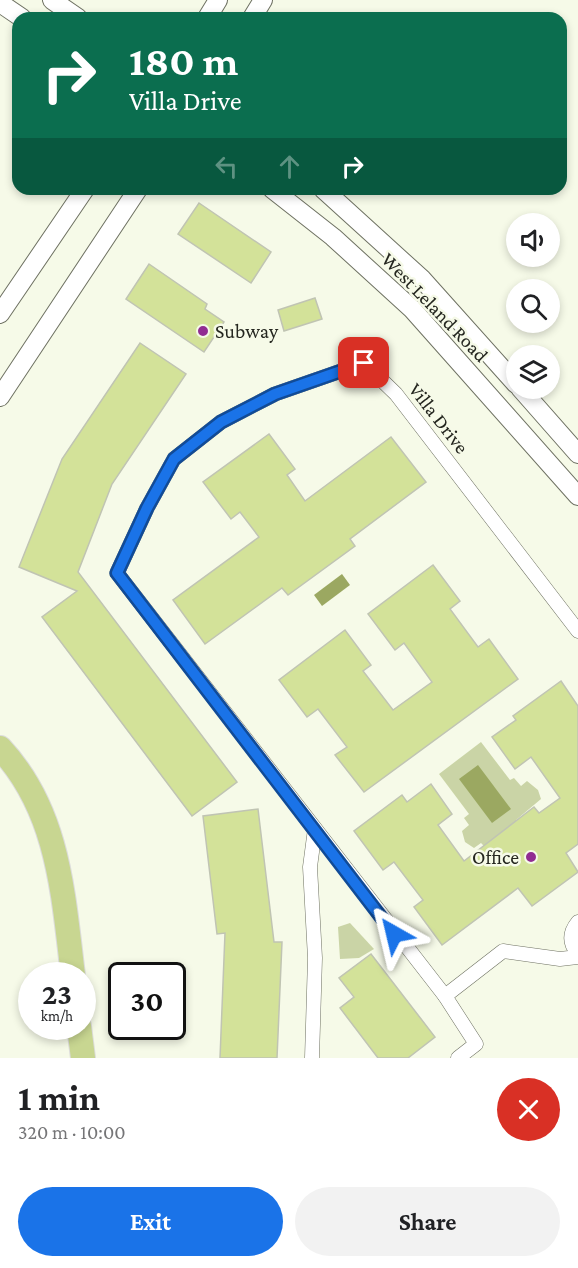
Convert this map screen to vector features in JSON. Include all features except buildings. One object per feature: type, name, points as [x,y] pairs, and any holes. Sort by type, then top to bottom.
[{"type":"highway","points":[[0,748],[27,784],[45,819],[57,853],[64,890],[72,962]]},
{"type":"highway","points":[[81,1040],[83,1058]]},
{"type":"street","points":[[52,0],[69,12]]},
{"type":"street","points":[[0,3],[13,12]]},
{"type":"street","points":[[0,16],[12,25]]},
{"type":"street","points":[[0,314],[81,195]]},
{"type":"street","points":[[0,397],[134,195]]},
{"type":"street","name":"West Leland Road","points":[[280,195],[333,237],[412,309],[578,496]]},
{"type":"street","name":"West Leland Road","points":[[330,195],[422,279],[506,373]]},
{"type":"street","name":"Villa Drive","points":[[458,1058],[476,1044],[445,996],[117,573],[147,508],[174,459],[221,422],[275,394],[364,363],[396,394],[578,631]]},
{"type":"street","points":[[530,399],[578,454]]},
{"type":"street","points":[[312,1058],[315,958],[310,867],[315,829]]},
{"type":"street","points":[[445,996],[503,951],[560,959],[578,956],[571,940],[573,928],[578,922]]},
{"type":"shaded area","points":[[342,574],[350,585],[322,606],[314,595]]},
{"type":"shaded area","points":[[481,742],[510,780],[514,778],[521,786],[527,781],[538,790],[541,799],[516,820],[523,831],[484,846],[481,843],[474,848],[465,842],[462,831],[469,825],[464,818],[469,814],[439,774]]},
{"type":"shaded area","points":[[478,765],[511,809],[492,823],[459,779]]},
{"type":"shaded area","points":[[350,923],[374,949],[359,958],[340,959],[338,927]]},
{"type":"place","name":"Subway","points":[[203,331]]},
{"type":"place","name":"Office","points":[[531,857]]},
{"type":"route","points":[[364,363],[275,394],[221,422],[174,459],[147,508],[117,573],[394,934]]}]
